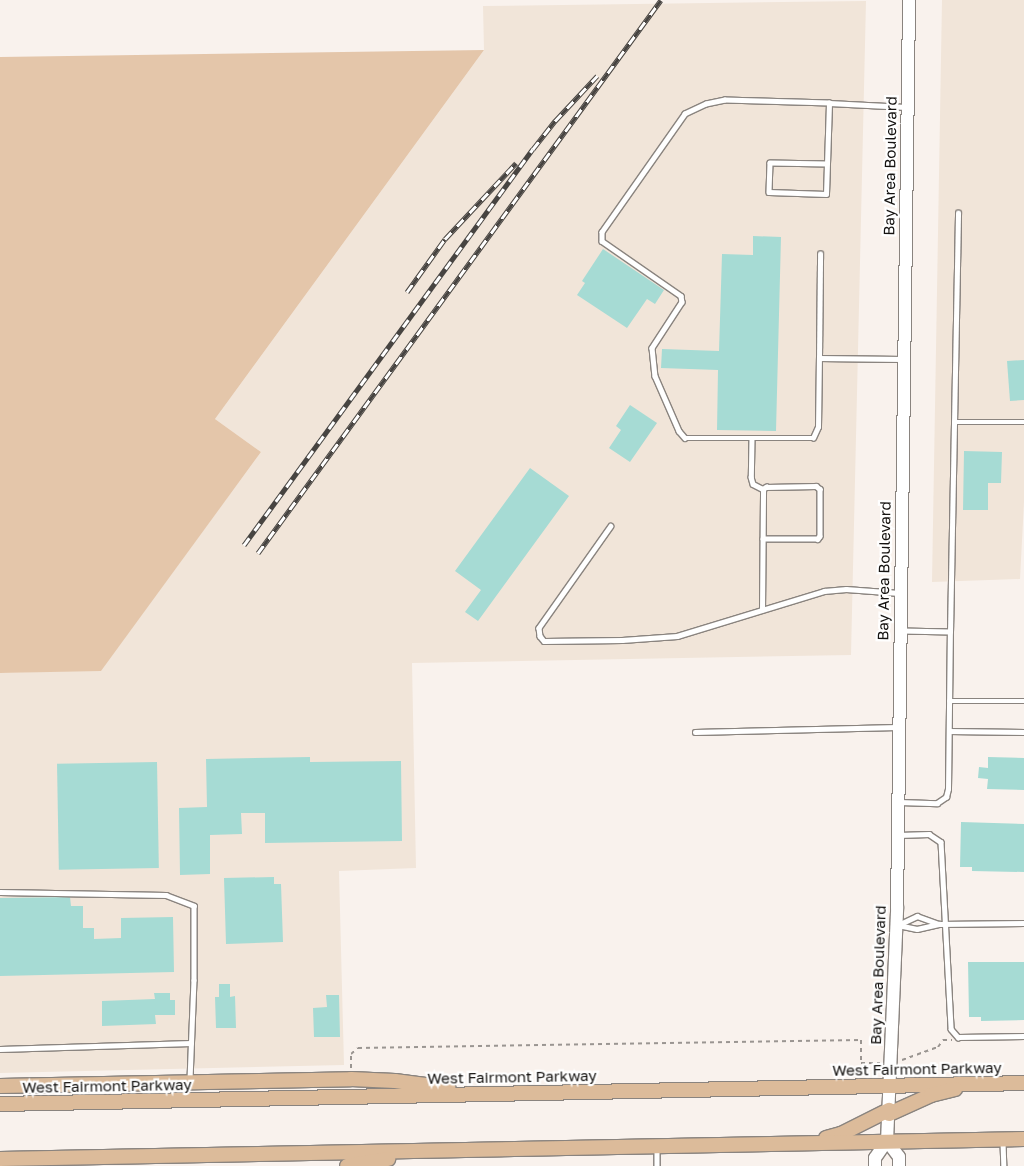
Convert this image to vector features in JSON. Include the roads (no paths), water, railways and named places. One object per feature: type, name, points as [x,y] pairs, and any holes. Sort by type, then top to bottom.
[{"type":"main road","name":"Bay Area Boulevard","points":[[888,1142],[897,925],[898,727],[909,0]]},
{"type":"main road","points":[[0,1086],[351,1080],[395,1081],[504,1094]]},
{"type":"main road","points":[[808,1143],[841,1134],[889,1112],[931,1096],[980,1083]]},
{"type":"main road","name":"West Fairmont Parkway","points":[[0,1104],[980,1083],[1024,1084]]},
{"type":"main road","points":[[0,1159],[1024,1139]]},
{"type":"main road","points":[[875,1166],[875,1158],[888,1142]]},
{"type":"main road","points":[[888,1142],[900,1157],[899,1166]]},
{"type":"main road","points":[[347,1166],[435,1151]]},
{"type":"lane","points":[[820,254],[818,427],[813,438],[685,438],[679,431],[655,376],[652,348],[682,302],[681,296],[602,241],[602,232],[685,114],[706,104],[725,100],[907,107]]},
{"type":"lane","points":[[827,164],[770,164],[769,192],[826,194],[827,164],[829,103]]},
{"type":"lane","points":[[898,802],[931,804],[942,801],[946,796],[949,731],[958,213]]},
{"type":"lane","points":[[819,358],[903,359]]},
{"type":"lane","points":[[954,422],[1024,422]]},
{"type":"lane","points":[[752,438],[751,477],[753,484],[763,489],[766,487],[816,486],[820,489],[818,539],[763,539]]},
{"type":"lane","points":[[762,610],[763,489]]},
{"type":"lane","points":[[611,526],[539,628],[540,636],[544,641],[622,640],[677,636],[824,591],[846,589],[900,594]]},
{"type":"lane","points":[[900,631],[950,632]]},
{"type":"lane","points":[[949,701],[1024,701]]},
{"type":"lane","points":[[695,732],[898,727]]},
{"type":"lane","points":[[949,731],[1024,732]]},
{"type":"lane","points":[[898,835],[929,834],[941,842],[951,1029],[958,1037],[1024,1036]]},
{"type":"lane","points":[[0,892],[166,895],[194,906],[194,980],[190,1082]]},
{"type":"lane","points":[[897,925],[917,916],[939,924]]},
{"type":"lane","points":[[897,925],[917,929],[939,924],[1024,923]]},
{"type":"lane","points":[[0,1049],[191,1043]]},
{"type":"lane","points":[[1003,1139],[1004,1166]]},
{"type":"lane","points":[[657,1146],[658,1166]]},
{"type":"railway","points":[[258,553],[661,0]]},
{"type":"railway","points":[[244,545],[533,149],[555,121],[597,76]]},
{"type":"railway","points":[[407,292],[445,239],[516,163]]}]
